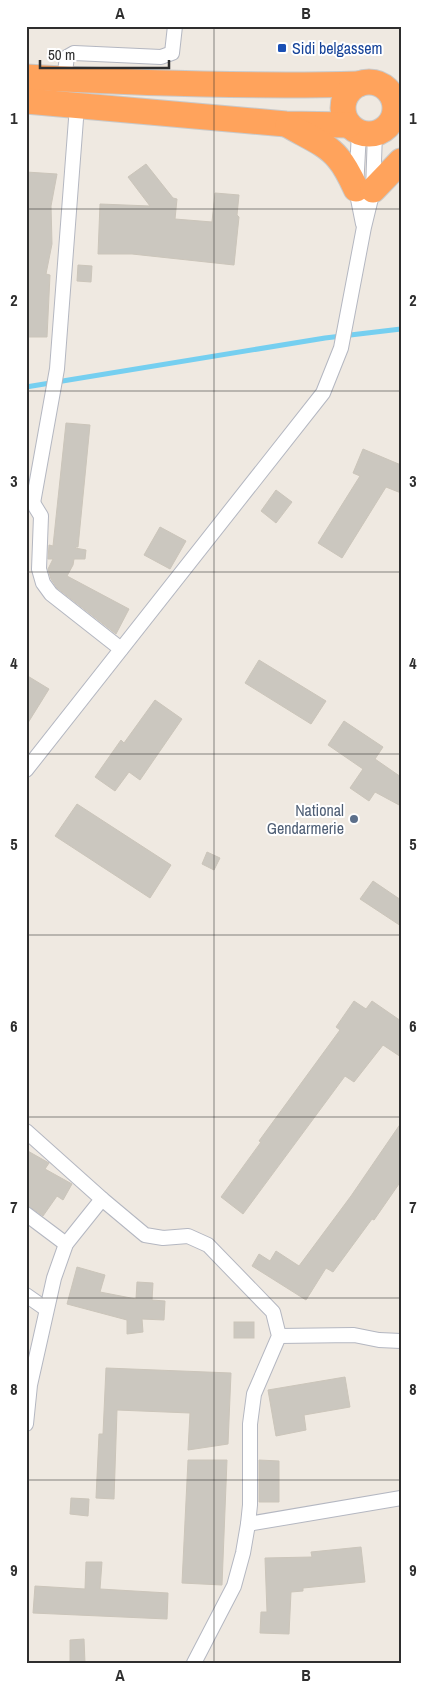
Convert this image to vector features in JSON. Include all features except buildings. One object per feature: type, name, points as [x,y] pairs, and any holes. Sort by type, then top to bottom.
[{"type":"highway","points":[[26,77],[292,86],[359,84],[367,82],[392,87],[390,93],[394,100],[395,109],[394,117],[375,128],[286,124],[26,101]]},
{"type":"highway","points":[[359,84],[346,96],[343,104],[343,113],[375,128]]},
{"type":"highway","points":[[286,124],[338,156],[365,190],[401,161]]},
{"type":"street","points":[[64,79],[67,57],[74,53],[161,57],[172,53],[175,26]]},
{"type":"street","points":[[77,106],[57,369],[30,502],[41,516],[39,569],[43,583],[51,594],[121,649]]},
{"type":"street","points":[[26,770],[323,393],[341,348],[346,323],[364,227],[365,190],[375,128]]},
{"type":"street","points":[[26,1131],[145,1235],[163,1238],[188,1236],[208,1246],[273,1312],[279,1336],[254,1394],[250,1424],[248,1524],[243,1553],[234,1586],[194,1663]]},
{"type":"street","points":[[26,1424],[30,1366],[54,1278],[66,1244],[102,1199]]},
{"type":"street","points":[[26,1214],[66,1244]]},
{"type":"street","points":[[26,1295],[46,1309]]},
{"type":"street","points":[[279,1336],[354,1335],[379,1340],[401,1341]]},
{"type":"street","points":[[248,1524],[401,1498]]},
{"type":"waterway","points":[[26,387],[325,338],[401,329]]},
{"type":"place","name":"Sidi belgassem","points":[[282,48]]},
{"type":"place","name":"National Gendarmerie","points":[[354,819]]}]
